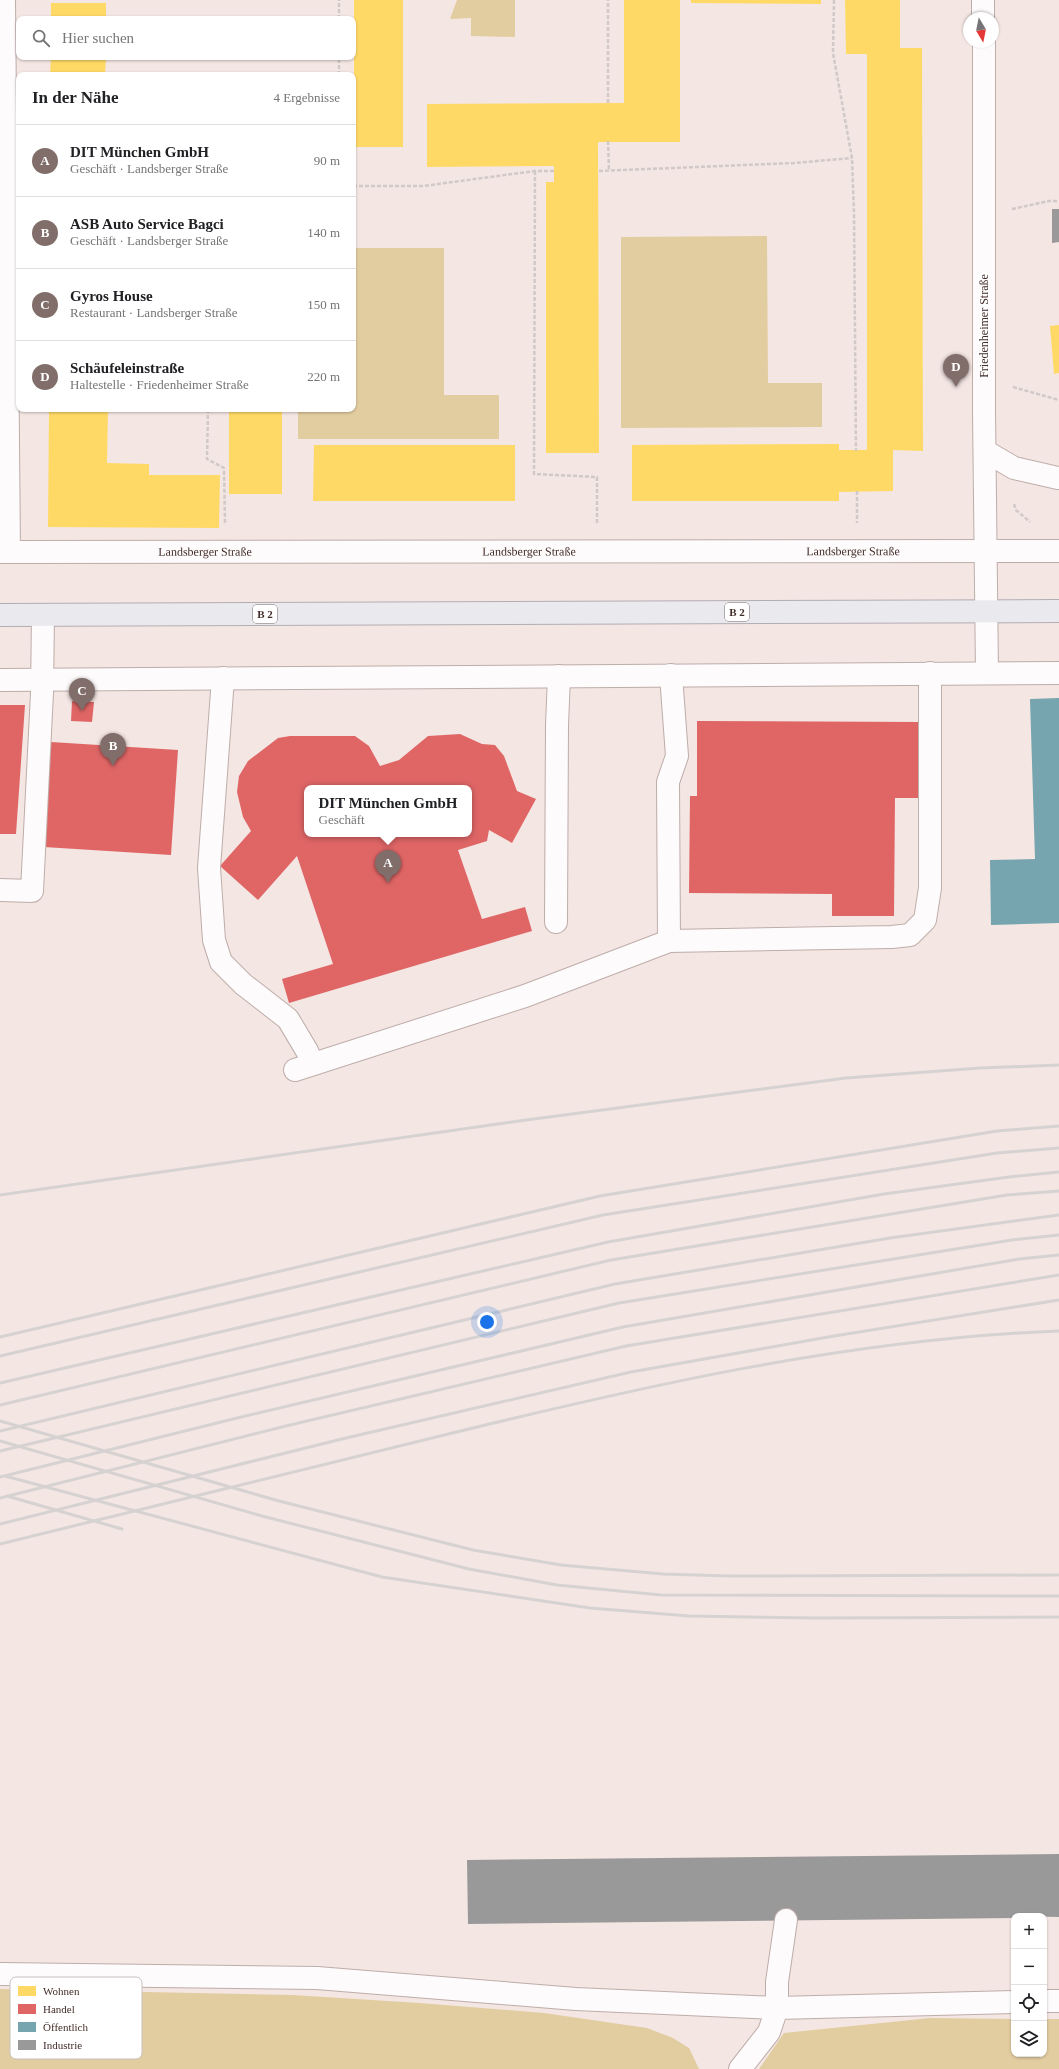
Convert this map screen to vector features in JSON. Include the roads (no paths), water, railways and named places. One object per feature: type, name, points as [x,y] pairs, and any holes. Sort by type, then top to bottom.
[{"type":"main road","name":"B 2","points":[[0,615],[1059,611]]},
{"type":"street","points":[[4,0],[2,136],[5,552]]},
{"type":"street","points":[[983,0],[984,12]]},
{"type":"street","name":"Friedenheimer Straße","points":[[984,48],[985,550],[987,611]]},
{"type":"street","points":[[985,451],[1014,468],[1058,478]]},
{"type":"street","name":"Landsberger Straße","points":[[5,552],[1059,551]]},
{"type":"street","points":[[987,611],[987,673]]},
{"type":"street","points":[[0,890],[32,891],[42,680],[43,615]]},
{"type":"street","points":[[223,678],[209,868],[214,940],[222,962],[243,984],[288,1020],[307,1051],[304,1067],[525,996],[669,942],[892,937],[910,935],[925,920],[930,888],[930,673]]},
{"type":"street","points":[[0,680],[1059,673]]},
{"type":"street","points":[[556,922],[557,725],[559,676]]},
{"type":"street","points":[[669,942],[668,782],[677,756],[671,676]]},
{"type":"street","points":[[740,2069],[770,2032],[777,2008],[778,1982],[786,1920]]},
{"type":"street","points":[[0,1974],[317,1978],[576,1999],[777,2008],[1011,2002]]},
{"type":"street","points":[[1047,2001],[1059,2001]]},
{"type":"railway","points":[[0,1195],[526,1120],[846,1078],[980,1068],[1059,1065]]},
{"type":"railway","points":[[0,1337],[600,1196],[997,1131],[1059,1126]]},
{"type":"railway","points":[[0,1356],[603,1215],[997,1153],[1059,1148]]},
{"type":"railway","points":[[0,1383],[608,1242],[884,1194],[1009,1177],[1059,1172]]},
{"type":"railway","points":[[0,1405],[611,1260],[1007,1195],[1059,1191]]},
{"type":"railway","points":[[0,1431],[615,1284],[890,1238],[1059,1215]]},
{"type":"railway","points":[[0,1451],[619,1303],[1012,1240],[1059,1235]]},
{"type":"railway","points":[[0,1477],[233,1419],[623,1327],[1019,1259],[1059,1255]]},
{"type":"railway","points":[[0,1498],[290,1425],[626,1346],[1059,1275]]},
{"type":"railway","points":[[0,1524],[346,1438],[631,1372],[828,1337],[1059,1300]]},
{"type":"railway","points":[[0,1544],[506,1420],[741,1369],[820,1355],[899,1344],[979,1336],[1059,1331]]},
{"type":"railway","points":[[0,1421],[279,1501],[473,1550],[561,1565],[663,1574],[729,1576],[1059,1575]]},
{"type":"railway","points":[[0,1441],[262,1516],[469,1569],[557,1585],[661,1595],[1059,1596]]},
{"type":"railway","points":[[5,1476],[382,1577],[590,1608],[689,1616],[815,1618],[1059,1617]]},
{"type":"railway","points":[[7,1496],[122,1529]]},
{"type":"place","name":"Schäufeleinstraße","points":[[956,387]]},
{"type":"place","name":"Gyros House","points":[[82,711]]},
{"type":"place","name":"ASB Auto Service Bagci","points":[[113,766]]},
{"type":"place","name":"DIT München GmbH","points":[[388,883]]}]
